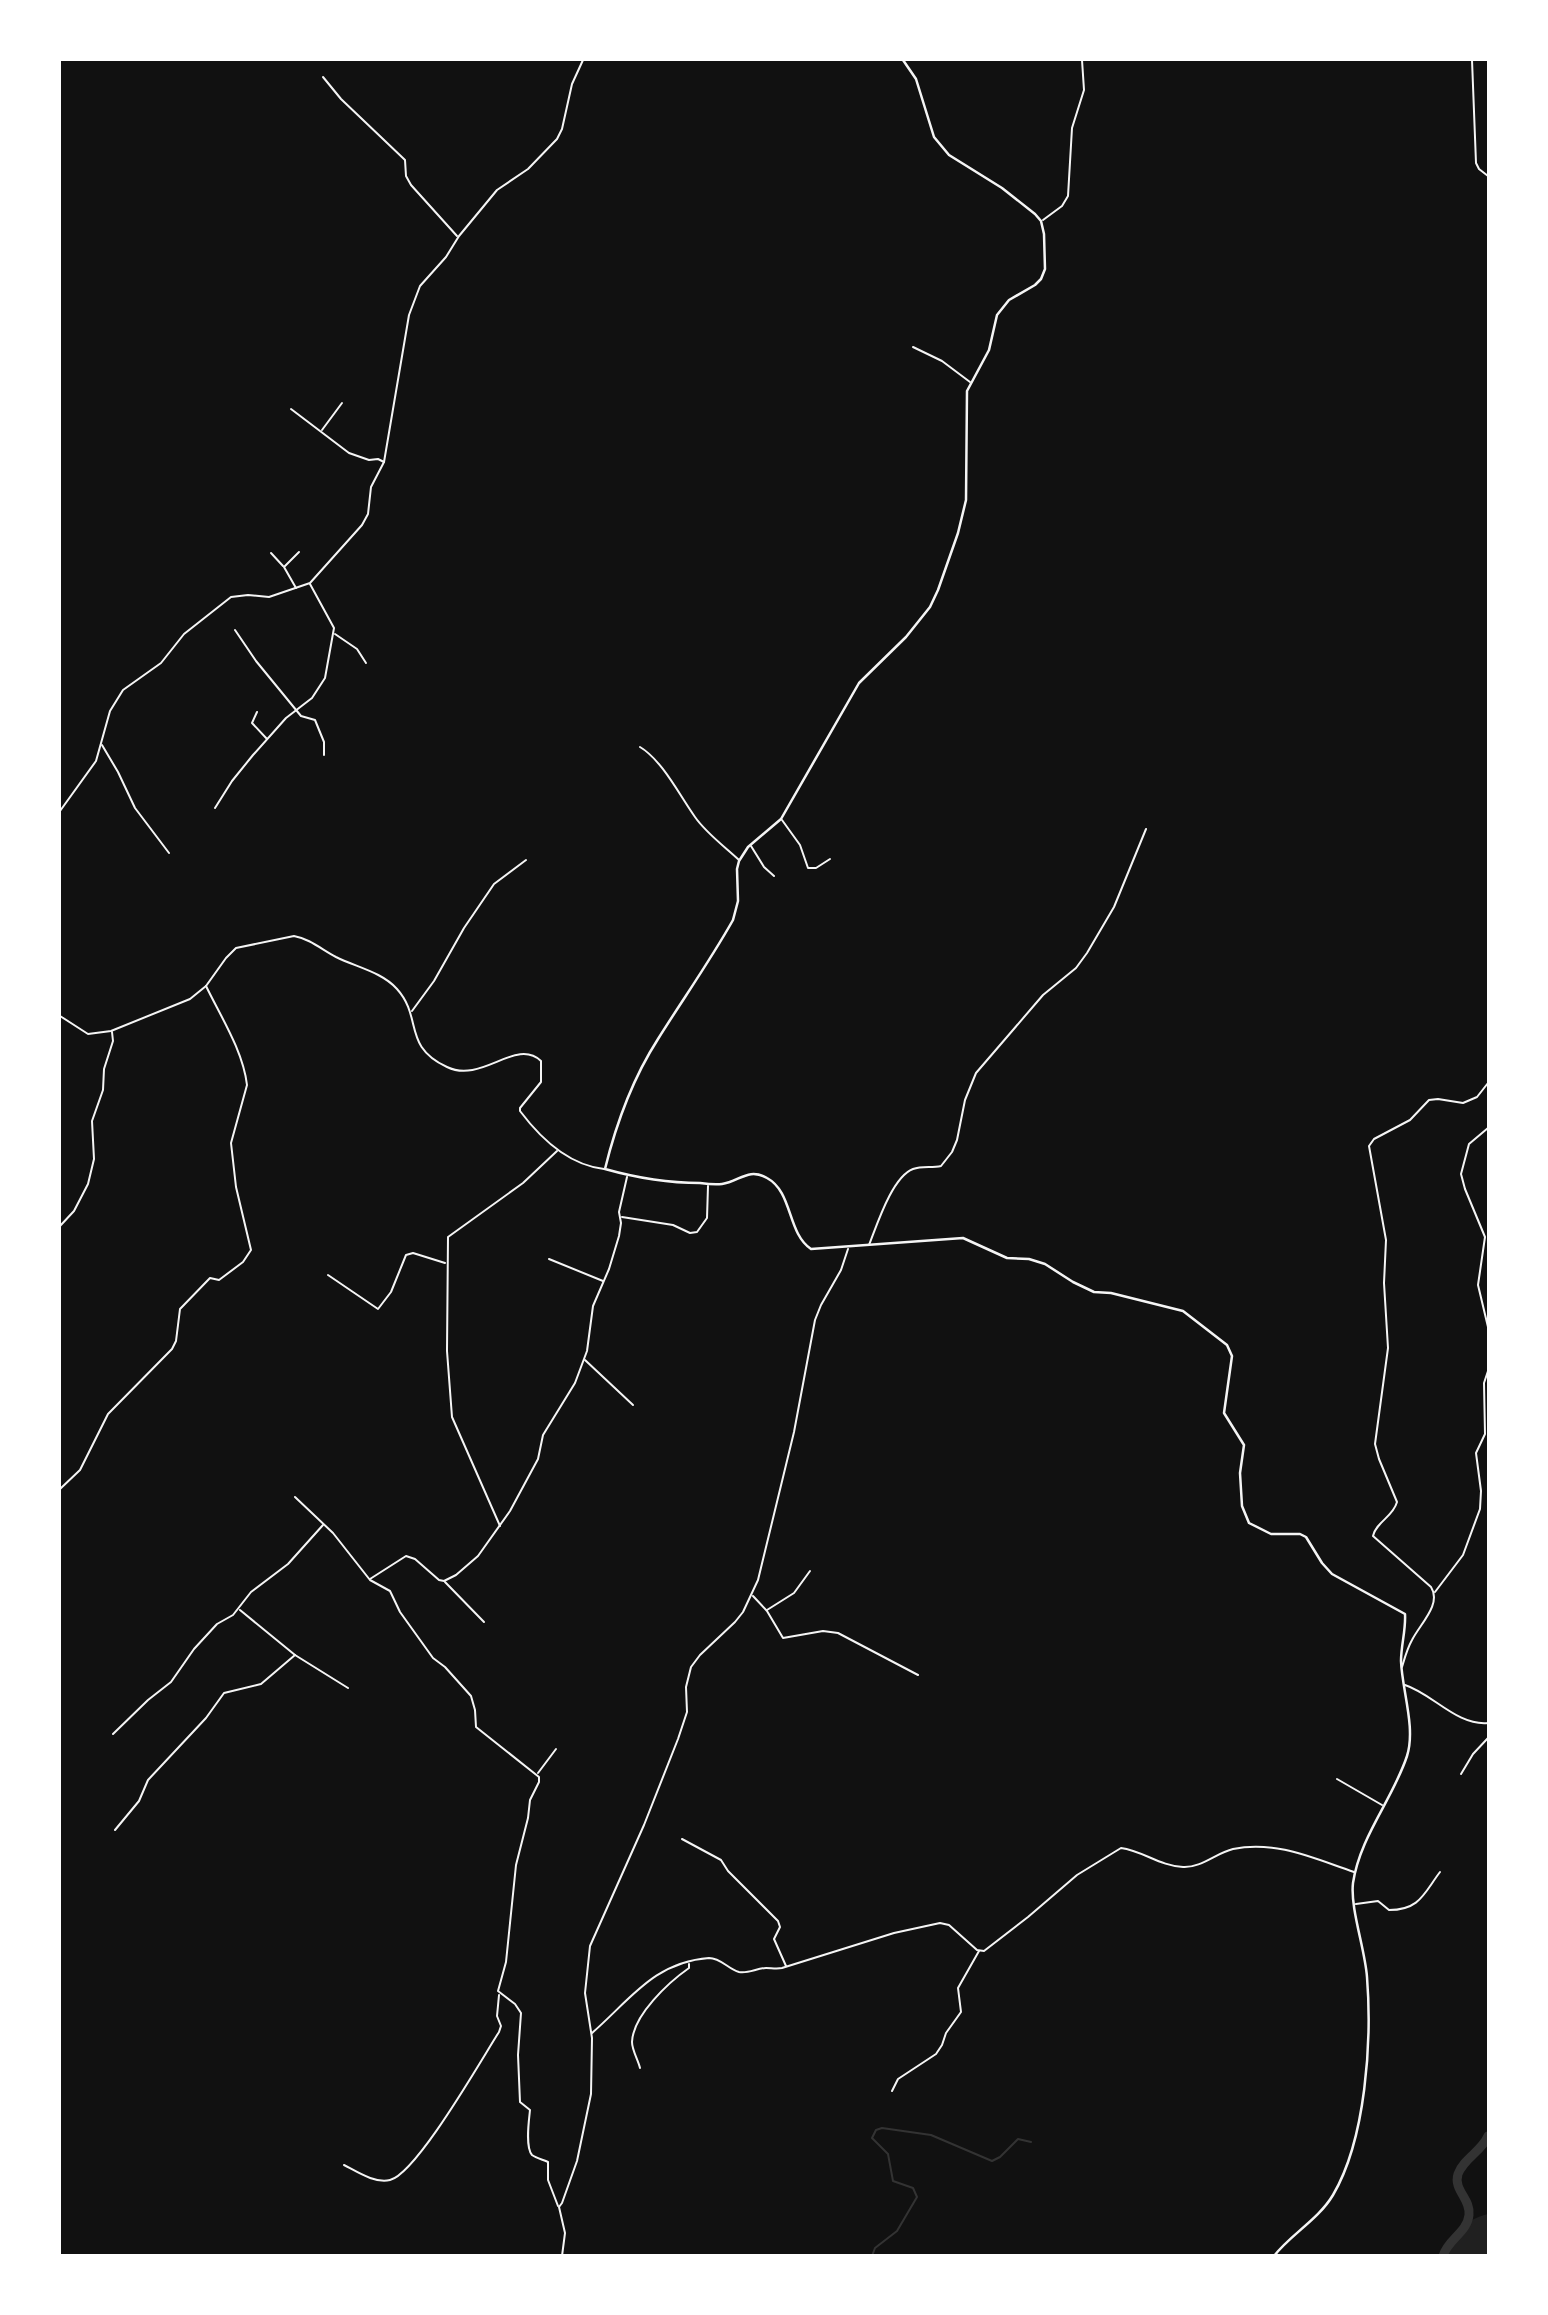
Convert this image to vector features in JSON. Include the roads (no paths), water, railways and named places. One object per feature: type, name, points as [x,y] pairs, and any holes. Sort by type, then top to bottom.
[{"type":"street","points":[[60,811],[96,761],[110,711],[123,690],[160,663],[184,634],[231,597],[269,597],[310,583],[362,524],[368,514],[371,487],[384,462],[409,315],[416,293],[497,190],[528,169],[557,139],[562,130],[572,84],[583,60]]},
{"type":"street","points":[[605,1169],[625,1106],[656,1041],[733,920],[738,901],[739,861],[751,846],[781,820],[859,683],[906,637],[930,607],[963,518],[968,453],[965,399],[989,350],[997,315],[1009,300],[1035,285],[1041,279],[1045,268],[1041,221],[1002,188],[949,155],[934,137],[920,90],[903,60]]},
{"type":"street","points":[[1041,221],[1062,206],[1068,196],[1072,128],[1084,90],[1082,60]]},
{"type":"street","points":[[1472,60],[1476,163],[1479,169],[1489,176]]},
{"type":"street","points":[[323,77],[341,99],[405,160],[406,176],[411,186],[458,237]]},
{"type":"street","points":[[913,347],[942,361],[971,383]]},
{"type":"street","points":[[321,431],[342,403]]},
{"type":"street","points":[[292,409],[351,454],[384,462]]},
{"type":"street","points":[[284,567],[299,552]]},
{"type":"street","points":[[271,553],[284,567],[297,589]]},
{"type":"street","points":[[215,808],[237,774],[267,739],[312,698],[325,678],[334,634],[333,623],[310,583]]},
{"type":"street","points":[[235,630],[256,661],[302,717],[315,720],[324,742],[324,755]]},
{"type":"street","points":[[334,634],[357,649],[366,663]]},
{"type":"street","points":[[257,712],[252,723],[267,739]]},
{"type":"street","points":[[101,744],[117,768],[132,805],[169,853]]},
{"type":"street","points":[[640,747],[650,754],[680,791],[696,818],[739,861]]},
{"type":"street","points":[[781,820],[800,845],[808,868],[816,868],[830,859]]},
{"type":"street","points":[[869,1246],[887,1201],[902,1177],[914,1169],[941,1166],[952,1153],[969,1088],[982,1065],[1043,995],[1076,968],[1087,953],[1114,907],[1146,829]]},
{"type":"street","points":[[751,846],[764,867],[774,876]]},
{"type":"street","points":[[411,1012],[434,981],[464,928],[494,884],[526,860]]},
{"type":"street","points":[[60,1016],[88,1034],[111,1031],[179,1006],[206,986],[236,948],[293,936],[308,939],[335,956],[386,979],[398,989],[411,1012],[416,1040],[431,1058],[460,1072],[481,1069],[520,1053],[534,1055],[541,1061],[541,1082],[520,1111],[568,1158],[589,1167],[673,1183],[721,1184],[748,1173],[765,1177],[779,1190],[801,1239],[815,1250],[963,1238],[1007,1258],[1029,1259],[1045,1264],[1094,1292],[1111,1293],[1184,1311],[1227,1345],[1232,1356],[1224,1413],[1244,1444],[1240,1473],[1242,1506],[1249,1522],[1271,1534],[1300,1534],[1306,1537],[1332,1574],[1405,1614],[1402,1668],[1408,1713],[1409,1749],[1356,1873],[1353,1891],[1365,1964],[1367,2005],[1365,2076],[1357,2125],[1350,2152],[1332,2195],[1312,2220],[1273,2256]]},
{"type":"street","points":[[60,1489],[80,1470],[108,1414],[172,1349],[183,1305],[210,1278],[219,1280],[243,1262],[251,1250],[236,1187],[231,1143],[247,1084],[246,1078],[236,1049],[206,986]]},
{"type":"street","points":[[60,1226],[74,1211],[88,1184],[94,1158],[92,1121],[103,1090],[104,1069],[113,1041],[111,1031]]},
{"type":"street","points":[[1402,1668],[1412,1639],[1435,1599],[1431,1587],[1373,1536],[1394,1510],[1396,1502],[1375,1444],[1388,1348],[1384,1283],[1386,1240],[1369,1146],[1374,1139],[1410,1120],[1430,1100],[1463,1103],[1477,1097],[1489,1083]]},
{"type":"street","points":[[1489,1128],[1469,1144],[1461,1174],[1486,1240],[1478,1285],[1489,1326]]},
{"type":"street","points":[[500,1526],[452,1417],[447,1351],[447,1263],[450,1234],[499,1202],[558,1151]]},
{"type":"street","points":[[444,1581],[456,1575],[478,1556],[518,1499],[538,1459],[543,1435],[575,1383],[584,1360],[592,1309],[619,1236],[619,1212],[627,1175]]},
{"type":"street","points":[[621,1217],[673,1225],[690,1233],[697,1232],[707,1218],[708,1184]]},
{"type":"street","points":[[1482,1229],[1488,1228]]},
{"type":"street","points":[[559,2207],[575,2168],[591,2094],[591,2034],[585,1993],[590,1946],[644,1825],[678,1739],[687,1712],[686,1687],[689,1672],[701,1654],[736,1622],[758,1580],[789,1457],[815,1320],[841,1270],[849,1247]]},
{"type":"street","points":[[328,1275],[378,1309],[391,1292],[402,1261],[408,1254],[447,1263]]},
{"type":"street","points":[[549,1259],[604,1281]]},
{"type":"street","points":[[584,1360],[633,1405]]},
{"type":"street","points":[[1432,1596],[1463,1555],[1480,1509],[1481,1491],[1476,1454],[1485,1434],[1484,1384],[1489,1371]]},
{"type":"street","points":[[295,1497],[324,1524],[370,1580],[390,1591],[401,1614],[432,1657],[445,1667],[471,1696],[476,1727],[537,1774],[539,1783],[530,1800],[516,1865],[507,1956],[498,1989],[497,2016],[501,2026],[499,2032],[432,2137],[395,2178],[386,2181],[373,2179],[344,2165]]},
{"type":"street","points":[[113,1734],[171,1682],[194,1649],[217,1624],[239,1609],[248,1594],[288,1564],[324,1524]]},
{"type":"street","points":[[370,1580],[405,1556],[415,1559],[434,1577],[444,1581],[484,1622]]},
{"type":"street","points":[[766,1610],[794,1593],[810,1570]]},
{"type":"street","points":[[752,1595],[766,1610],[783,1638],[823,1631],[838,1633],[918,1675]]},
{"type":"street","points":[[239,1609],[295,1656],[348,1688]]},
{"type":"street","points":[[115,1830],[139,1801],[148,1780],[206,1718],[224,1693],[261,1684],[290,1657],[295,1656]]},
{"type":"street","points":[[1404,1685],[1416,1688],[1467,1719],[1480,1724],[1489,1723]]},
{"type":"street","points":[[1461,1774],[1489,1738]]},
{"type":"street","points":[[537,1774],[556,1749]]},
{"type":"street","points":[[1337,1779],[1383,1805]]},
{"type":"street","points":[[682,1839],[721,1860],[728,1871],[778,1921],[780,1927],[774,1939],[786,1967]]},
{"type":"street","points":[[892,2091],[898,2079],[936,2054],[940,2048],[944,2035],[960,2014],[959,1986],[979,1951],[987,1949],[1077,1875],[1111,1852],[1121,1848],[1167,1865],[1187,1868],[1230,1850],[1266,1846],[1294,1852],[1356,1873]]},
{"type":"street","points":[[1355,1904],[1379,1901],[1389,1910],[1408,1907],[1421,1900],[1440,1872]]},
{"type":"street","points":[[591,2034],[618,2011],[646,1981],[670,1968],[712,1958],[743,1972],[786,1967],[894,1933],[940,1923],[954,1928],[979,1951]]},
{"type":"street","points":[[640,2068],[632,2042],[638,2024],[662,1992],[689,1968],[689,1963]]},
{"type":"street","points":[[499,1994],[515,2004],[522,2015],[518,2055],[520,2102],[530,2110],[526,2128],[529,2148],[533,2155],[547,2162],[548,2180],[559,2207],[565,2233],[562,2256]]},
{"type":"waterway","points":[[872,2256],[875,2248],[897,2231],[917,2197],[913,2188],[893,2181],[888,2154],[872,2138],[876,2130],[882,2128],[931,2135],[992,2161],[1000,2157],[1018,2139],[1031,2142]]},
{"type":"waterway","points":[[1443,2256],[1468,2221],[1469,2209],[1458,2185],[1458,2174],[1464,2163],[1482,2146],[1488,2136]]}]
